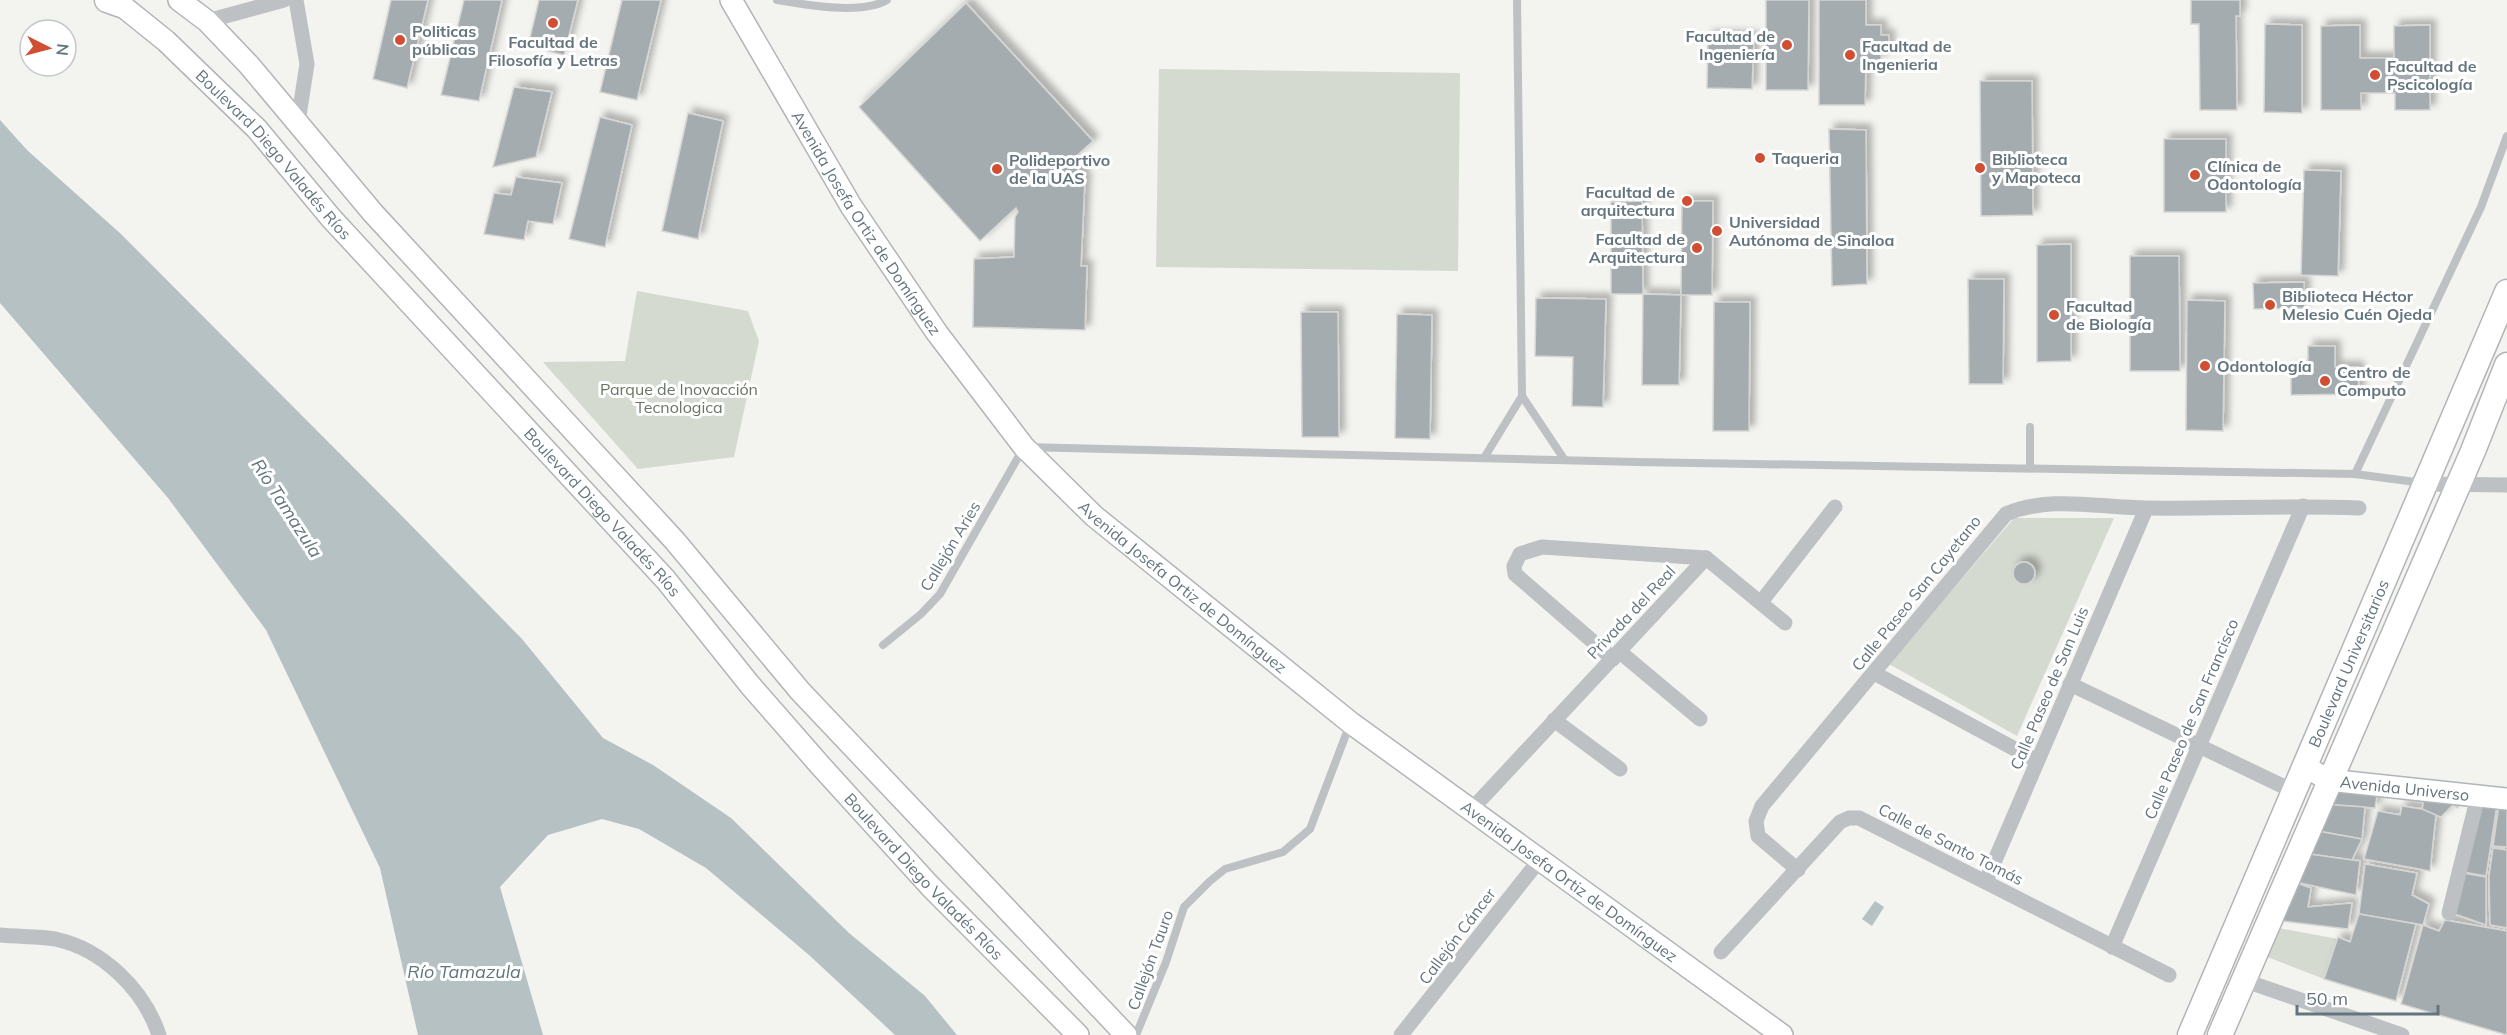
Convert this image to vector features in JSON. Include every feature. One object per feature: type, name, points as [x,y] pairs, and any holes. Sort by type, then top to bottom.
[{"type":"main road","name":"Boulevard Diego Valadés Ríos","points":[[179,0],[207,21],[249,65],[298,122],[320,152],[374,213],[675,541],[800,691],[1126,1035]]},
{"type":"main road","name":"Avenida Josefa Ortiz de Domínguez","points":[[731,0],[851,206],[937,333],[1024,447],[1094,516],[1351,723],[1541,858],[1782,1035]]},
{"type":"main road","name":"Boulevard Diego Valadés Ríos","points":[[114,2],[166,41],[257,129],[331,218],[666,580],[750,685],[827,773],[930,886],[1078,1035]]},
{"type":"main road","name":"Boulevard Universitarios","points":[[2190,1035],[2507,292]]},
{"type":"main road","name":"Boulevard Universitarios","points":[[2220,1035],[2328,780],[2458,484],[2507,365]]},
{"type":"main road","name":"Avenida Universo","points":[[2305,766],[2328,780],[2507,799]]},
{"type":"street","points":[[207,21],[284,0]]},
{"type":"street","points":[[296,0],[307,64],[298,122]]},
{"type":"street","points":[[2427,484],[2507,485]]},
{"type":"street","name":"Calle Paseo San Cayetano","points":[[1798,870],[1758,836],[1756,822],[1762,806],[1989,531],[2006,514],[2025,506],[2046,504],[2146,508],[2303,506],[2359,508]]},
{"type":"street","name":"Calle Paseo de San Francisco","points":[[2112,947],[2303,506]]},
{"type":"street","points":[[1761,602],[1835,507]]},
{"type":"street","name":"Calle Paseo de San Luis","points":[[1986,881],[2146,508]]},
{"type":"street","name":"Privada del Real","points":[[1616,655],[1515,574],[1514,566],[1520,554],[1542,547],[1706,558]]},
{"type":"street","points":[[1706,558],[1785,623]]},
{"type":"street","name":"Privada del Real","points":[[1471,810],[1706,558]]},
{"type":"street","points":[[1616,655],[1700,719]]},
{"type":"street","points":[[1874,673],[2037,761]]},
{"type":"street","points":[[2070,684],[2295,792]]},
{"type":"street","points":[[1554,720],[1620,770]]},
{"type":"street","points":[[2449,913],[2478,796]]},
{"type":"street","name":"Calle de Santo Tomás","points":[[1721,952],[1840,822],[1849,818],[1859,818],[2169,975]]},
{"type":"street","name":"Callejón Cáncer","points":[[1401,1035],[1541,858]]},
{"type":"street","points":[[0,935],[54,939],[79,946],[97,956],[130,985],[151,1011],[159,1035]]},
{"type":"street","points":[[2243,980],[2402,1035]]},
{"type":"lane","points":[[777,0],[813,6],[853,7],[887,0]]},
{"type":"lane","points":[[1484,458],[1522,396],[1517,0]]},
{"type":"lane","points":[[2355,474],[2481,207],[2507,136]]},
{"type":"lane","points":[[1522,396],[1564,459]]},
{"type":"lane","points":[[2030,427],[2030,467]]},
{"type":"lane","points":[[1024,447],[2355,474],[2427,484]]},
{"type":"lane","name":"Callejón Aries","points":[[883,645],[921,614],[940,594],[1024,447]]},
{"type":"lane","name":"Callejón Tauro","points":[[1136,1035],[1166,962],[1184,907],[1225,869],[1283,852],[1310,830],[1351,723]]},
{"type":"green space","points":[[1159,69],[1460,73],[1458,271],[1156,267]]},
{"type":"green space","name":"Parque de Inovacción Tecnologica","points":[[637,291],[748,311],[759,341],[734,457],[638,469],[543,362],[625,361]]},
{"type":"green space","points":[[2014,518],[2114,518],[2017,736],[1889,664]]},
{"type":"green space","points":[[2268,926],[2338,939],[2324,979],[2257,953]]},
{"type":"water","name":"Río Tamazula","points":[[0,120],[27,150],[121,234],[522,639],[603,738],[653,765],[731,818],[849,933],[925,996],[957,1035],[895,1035],[809,955],[706,868],[639,829],[602,819],[548,835],[500,887],[543,1035],[418,1035],[380,868],[266,630],[168,498],[0,303]]},
{"type":"water","points":[[1875,901],[1884,907],[1872,926],[1862,919]]},
{"type":"building","name":"Politicas públicas","points":[[391,0],[428,0],[407,88],[373,79]]},
{"type":"building","points":[[464,0],[502,0],[479,101],[441,95]]},
{"type":"building","name":"Facultad de Filosofía y Letras","points":[[539,0],[578,0],[564,55],[528,46]]},
{"type":"building","points":[[622,0],[661,0],[637,100],[600,92]]},
{"type":"building","name":"Facultad de Ingeniería","points":[[1766,0],[1809,0],[1808,90],[1766,90]]},
{"type":"building","name":"Facultad de Ingenieria","points":[[1819,0],[1866,0],[1866,25],[1881,25],[1881,35],[1889,35],[1889,50],[1881,51],[1881,60],[1866,60],[1865,105],[1819,105]]},
{"type":"building","points":[[2191,0],[2240,0],[2240,16],[2236,16],[2237,110],[2200,110],[2199,24],[2191,24]]},
{"type":"building","name":"Polideportivo de la UAS","points":[[966,3],[1093,141],[1071,161],[1085,178],[1081,266],[1087,266],[1085,330],[973,327],[974,259],[1014,257],[1015,217],[1018,212],[1016,208],[980,241],[859,107]]},
{"type":"building","points":[[2265,24],[2302,25],[2302,113],[2264,112]]},
{"type":"building","name":"Facultad de Pscicología","points":[[2360,25],[2360,58],[2394,58],[2394,26],[2430,25],[2430,110],[2395,110],[2395,93],[2361,93],[2361,110],[2321,110],[2321,26]]},
{"type":"building","points":[[1708,36],[1754,37],[1752,89],[1707,88]]},
{"type":"building","points":[[1980,81],[2032,81],[2033,215],[1981,216]]},
{"type":"building","points":[[514,87],[552,92],[536,157],[493,167]]},
{"type":"building","points":[[688,113],[723,121],[698,239],[662,231]]},
{"type":"building","points":[[600,117],[632,125],[605,247],[569,239]]},
{"type":"building","points":[[1829,129],[1866,130],[1867,284],[1832,286]]},
{"type":"building","name":"Clínica de Odontología","points":[[2164,139],[2226,139],[2226,212],[2164,212]]},
{"type":"building","points":[[2304,170],[2341,171],[2338,276],[2301,275]]},
{"type":"building","points":[[516,177],[562,183],[553,224],[528,221],[524,240],[484,234],[494,193],[511,195]]},
{"type":"building","points":[[1642,201],[1643,294],[1611,294],[1611,202]]},
{"type":"building","name":"Facultad de Arquitectura","points":[[1682,201],[1713,201],[1712,295],[1681,295]]},
{"type":"building","name":"Facultad de Biología","points":[[2071,244],[2071,361],[2037,362],[2037,245]]},
{"type":"building","points":[[2130,256],[2179,256],[2180,371],[2130,371]]},
{"type":"building","points":[[1968,279],[2004,279],[2003,384],[1969,384]]},
{"type":"building","points":[[2304,282],[2305,308],[2254,309],[2253,283]]},
{"type":"building","points":[[1643,294],[1681,295],[1679,385],[1642,385]]},
{"type":"building","points":[[1536,298],[1606,299],[1603,407],[1572,406],[1573,357],[1535,356]]},
{"type":"building","name":"Odontología","points":[[2187,300],[2225,301],[2223,431],[2186,430]]},
{"type":"building","points":[[1714,302],[1750,302],[1749,431],[1713,431]]},
{"type":"building","points":[[1301,312],[1338,312],[1339,437],[1302,437]]},
{"type":"building","points":[[1397,314],[1432,315],[1430,439],[1395,438]]},
{"type":"building","name":"Centro de Computo","points":[[2308,346],[2335,346],[2335,367],[2358,367],[2359,394],[2291,395],[2291,369],[2308,369]]},
{"type":"building","points":[[2020,562],[2028,562],[2035,569],[2035,577],[2028,584],[2020,584],[2013,577],[2013,569]]},
{"type":"building","points":[[2331,785],[2378,789],[2375,808],[2322,804]]},
{"type":"building","points":[[2425,790],[2461,797],[2458,808],[2453,805],[2441,817],[2422,811]]},
{"type":"building","points":[[2479,802],[2497,805],[2486,876],[2463,872]]},
{"type":"building","points":[[2322,804],[2365,807],[2362,839],[2312,830]]},
{"type":"building","points":[[2499,805],[2507,805],[2507,847],[2493,846]]},
{"type":"building","points":[[2402,806],[2422,809],[2436,815],[2430,871],[2364,859],[2378,811],[2400,815]]},
{"type":"building","points":[[2312,830],[2362,839],[2352,860],[2302,853]]},
{"type":"building","points":[[2493,848],[2507,850],[2507,928],[2490,925],[2489,876]]},
{"type":"building","points":[[2302,853],[2360,861],[2356,895],[2291,881]]},
{"type":"building","points":[[2365,864],[2417,873],[2412,895],[2429,904],[2423,925],[2359,914]]},
{"type":"building","points":[[2463,873],[2486,877],[2486,925],[2452,913]]},
{"type":"building","points":[[2291,881],[2311,888],[2308,907],[2352,903],[2348,929],[2282,921]]},
{"type":"building","points":[[2359,914],[2416,924],[2396,1001],[2324,979],[2338,937],[2350,942]]},
{"type":"building","points":[[2445,920],[2507,931],[2507,1035],[2401,1004],[2423,925],[2439,931]]},
{"type":"place","name":"Facultad de Filosofía y Letras","points":[[553,23]]},
{"type":"place","name":"Politicas públicas","points":[[400,40]]},
{"type":"place","name":"Facultad de Ingeniería","points":[[1787,45]]},
{"type":"place","name":"Facultad de Ingenieria","points":[[1850,55]]},
{"type":"place","name":"Facultad de Pscicología","points":[[2375,75]]},
{"type":"place","name":"Taqueria","points":[[1760,158]]},
{"type":"place","name":"Biblioteca y Mapoteca","points":[[1980,168]]},
{"type":"place","name":"Polideportivo de la UAS","points":[[997,169]]},
{"type":"place","name":"Clínica de Odontología","points":[[2195,175]]},
{"type":"place","name":"Facultad de arquitectura","points":[[1687,201]]},
{"type":"place","name":"Universidad Autónoma de Sinaloa","points":[[1717,231]]},
{"type":"place","name":"Facultad de Arquitectura","points":[[1697,248]]},
{"type":"place","name":"Biblioteca Héctor Melesio Cuén Ojeda","points":[[2270,305]]},
{"type":"place","name":"Facultad de Biología","points":[[2054,315]]},
{"type":"place","name":"Odontología","points":[[2205,366]]},
{"type":"place","name":"Centro de Computo","points":[[2325,381]]}]
